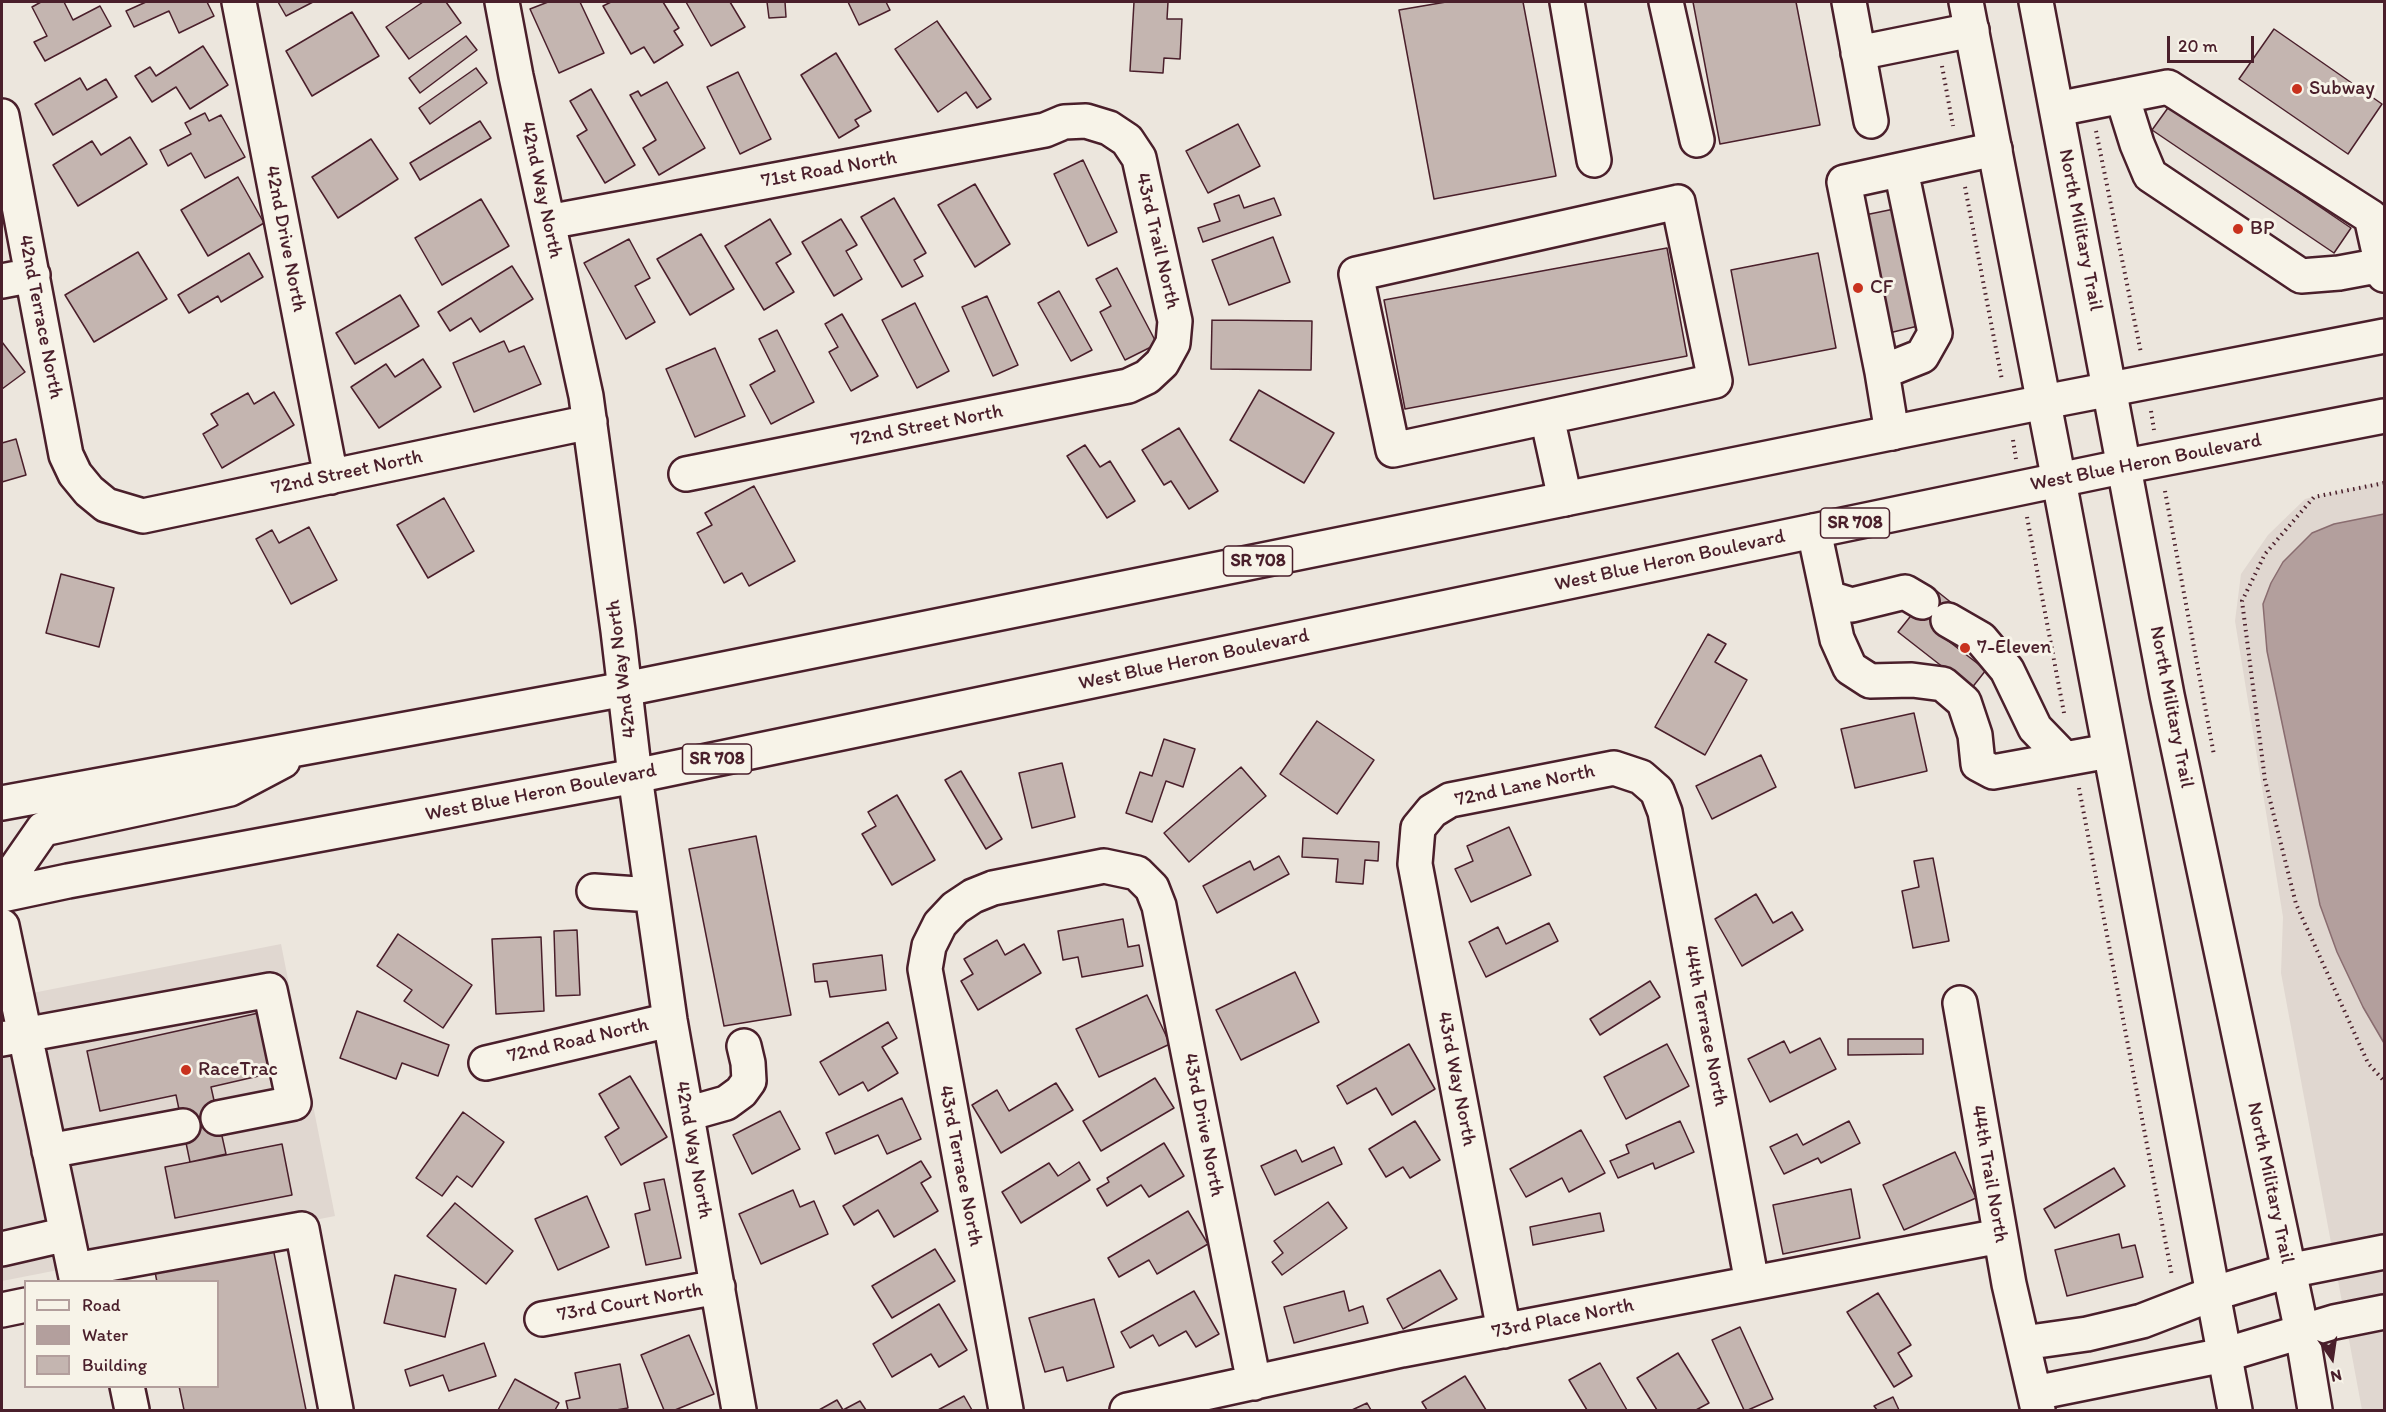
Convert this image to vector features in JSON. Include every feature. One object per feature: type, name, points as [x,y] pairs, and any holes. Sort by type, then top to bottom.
[{"type":"main road","name":"42nd Drive North","points":[[239,2],[331,477]]},
{"type":"main road","name":"42nd Way North","points":[[502,2],[590,422],[635,776],[670,1020],[740,1410]]},
{"type":"main road","points":[[1567,2],[1594,159]]},
{"type":"main road","points":[[1666,2],[1697,140]]},
{"type":"main road","points":[[1848,2],[1871,121]]},
{"type":"main road","name":"North Military Trail","points":[[2036,2],[2126,466],[2167,695],[2302,1332],[2315,1410]]},
{"type":"main road","points":[[1858,53],[1937,38],[1969,16],[2060,481],[2109,751],[2235,1410]]},
{"type":"main road","points":[[2057,109],[2090,102],[2168,87],[2371,217],[2383,270],[2301,276],[2150,175],[2137,144],[2122,96]]},
{"type":"main road","name":"42nd Terrace North","points":[[2,116],[17,278],[66,455],[75,474],[89,491],[106,505]]},
{"type":"main road","name":"71st Road North","points":[[548,222],[1045,130],[1064,122],[1086,121],[1109,128]]},
{"type":"main road","name":"43rd Trail North","points":[[1109,128],[1126,140],[1139,158],[1175,321],[1173,343],[1162,363]]},
{"type":"main road","points":[[1892,433],[1844,182],[1995,149]]},
{"type":"main road","points":[[1882,372],[1922,356],[1935,333],[1901,170]]},
{"type":"main road","points":[[1678,202],[1715,381],[1547,417],[1393,450],[1356,274],[1678,202]]},
{"type":"main road","name":"SR 708","points":[[2,803],[625,689],[2044,402],[2385,336]]},
{"type":"main road","name":"72nd Street North","points":[[686,474],[1128,386],[1147,377],[1162,363]]},
{"type":"main road","name":"West Blue Heron Boulevard","points":[[2,895],[635,776],[2126,466],[2385,416]]},
{"type":"main road","points":[[1547,417],[1565,499]]},
{"type":"main road","name":"72nd Street North","points":[[106,505],[143,516],[590,422]]},
{"type":"main road","points":[[1814,531],[1838,639],[1850,668],[1870,681],[1912,680],[1943,684],[1964,702],[1975,735],[1978,764],[1993,772],[2109,751]]},
{"type":"main road","points":[[1828,598],[1852,605],[1905,592],[1922,602]]},
{"type":"main road","points":[[1948,620],[1981,639],[2007,670],[2035,728],[2069,758]]},
{"type":"main road","points":[[2,888],[43,829],[230,789],[311,747]]},
{"type":"main road","name":"72nd Lane North","points":[[1418,828],[1432,811],[1450,800],[1614,768],[1641,777]]},
{"type":"main road","name":"44th Terrace North","points":[[1641,777],[1657,792],[1665,812],[1752,1283]]},
{"type":"main road","name":"43rd Way North","points":[[1418,828],[1415,864],[1504,1330]]},
{"type":"main road","name":"43rd Terrace North","points":[[1006,1410],[925,969],[929,946],[940,924],[955,908],[973,896],[993,888],[1104,866],[1137,873]]},
{"type":"main road","name":"43rd Drive North","points":[[1137,873],[1152,888],[1159,906],[1254,1383]]},
{"type":"main road","points":[[594,889],[652,895]]},
{"type":"main road","points":[[2,926],[13,1036],[49,1151],[76,1276],[302,1229],[336,1410]]},
{"type":"main road","points":[[13,1036],[270,990],[294,1103],[218,1118]]},
{"type":"main road","name":"44th Trail North","points":[[1960,1003],[2009,1284],[2036,1402],[2123,1376],[2224,1355],[2334,1322],[2385,1312]]},
{"type":"main road","name":"72nd Road North","points":[[486,1063],[670,1020]]},
{"type":"main road","points":[[687,1114],[726,1103],[741,1092],[749,1081],[744,1046]]},
{"type":"main road","points":[[49,1151],[183,1126]]},
{"type":"main road","points":[[2,1249],[67,1234]]},
{"type":"main road","name":"73rd Place North","points":[[1127,1410],[1504,1330],[2000,1236]]},
{"type":"main road","points":[[2023,1343],[2079,1335],[2142,1322],[2212,1294],[2288,1271],[2385,1252]]},
{"type":"main road","name":"73rd Court North","points":[[542,1319],[718,1287]]},
{"type":"main road","points":[[2,1310],[24,1305]]},
{"type":"main road","points":[[2112,1328],[2123,1376]]},
{"type":"main road","points":[[127,1388],[132,1410]]},
{"type":"path","points":[[1937,38],[2022,488],[2069,758],[2180,1307]]},
{"type":"path","points":[[2090,102],[2146,382],[2215,760]]},
{"type":"path","points":[[2385,483],[2314,497],[2265,554],[2242,601],[2265,780],[2296,904],[2368,1063],[2385,1081]]},
{"type":"shaded area","points":[[2384,481],[2384,1410],[2362,1410],[2281,973],[2283,917],[2235,621],[2241,574],[2268,535],[2305,499]]},
{"type":"shaded area","points":[[281,944],[335,1216],[2,1281],[2,999]]},
{"type":"water","points":[[2384,514],[2384,1043],[2363,1007],[2337,952],[2320,905],[2267,651],[2263,604],[2271,583],[2283,562],[2312,533],[2334,524]]},
{"type":"building","points":[[41,2],[64,2],[73,20],[100,6],[111,26],[45,61],[34,42],[47,36],[32,7]]},
{"type":"building","points":[[146,2],[207,2],[214,16],[179,33],[169,11],[134,27],[126,11]]},
{"type":"building","points":[[278,2],[313,2],[286,16]]},
{"type":"building","points":[[423,2],[446,2],[461,23],[409,59],[386,27]]},
{"type":"building","points":[[548,2],[580,2],[604,53],[559,73],[530,9]]},
{"type":"building","points":[[611,2],[663,2],[679,28],[674,31],[683,45],[654,63],[644,47],[631,54],[603,6]]},
{"type":"building","points":[[686,2],[730,2],[745,27],[711,46]]},
{"type":"building","points":[[767,2],[785,2],[786,17],[769,18]]},
{"type":"building","points":[[848,2],[886,2],[890,10],[859,25]]},
{"type":"building","points":[[1134,2],[1168,2],[1167,19],[1182,19],[1180,59],[1164,58],[1163,73],[1130,71]]},
{"type":"building","points":[[1446,2],[1523,2],[1556,176],[1434,199],[1399,10]]},
{"type":"building","points":[[1693,2],[1796,2],[1820,125],[1720,144]]},
{"type":"building","points":[[352,12],[379,56],[312,96],[286,51]]},
{"type":"building","points":[[937,21],[991,99],[977,108],[966,92],[938,112],[895,49]]},
{"type":"building","points":[[2274,29],[2382,104],[2348,154],[2239,79]]},
{"type":"building","points":[[466,36],[477,50],[420,93],[409,78]]},
{"type":"building","points":[[203,46],[228,85],[190,109],[176,87],[152,102],[135,76],[150,67],[156,76]]},
{"type":"building","points":[[836,53],[871,111],[855,120],[859,126],[839,138],[801,75]]},
{"type":"building","points":[[476,68],[487,83],[430,124],[419,108]]},
{"type":"building","points":[[738,72],[771,139],[740,154],[707,87]]},
{"type":"building","points":[[80,78],[87,90],[106,79],[117,97],[53,135],[35,104]]},
{"type":"building","points":[[667,82],[705,148],[659,175],[643,148],[656,140],[630,95],[638,91],[641,96]]},
{"type":"building","points":[[591,89],[635,165],[605,183],[577,136],[587,130],[570,101]]},
{"type":"building","points":[[2170,105],[2351,228],[2334,253],[2152,130]]},
{"type":"building","points":[[205,113],[209,121],[221,115],[245,157],[205,178],[191,153],[168,166],[160,150],[191,134],[185,123]]},
{"type":"building","points":[[480,121],[491,138],[420,180],[410,163]]},
{"type":"building","points":[[1238,124],[1260,166],[1208,193],[1186,151]]},
{"type":"building","points":[[130,137],[147,164],[78,206],[53,165],[92,141],[101,155]]},
{"type":"building","points":[[371,139],[398,179],[338,218],[312,177]]},
{"type":"building","points":[[1083,160],[1117,232],[1088,246],[1054,174]]},
{"type":"building","points":[[238,177],[264,223],[208,256],[181,210]]},
{"type":"building","points":[[975,184],[1010,244],[975,267],[938,205]]},
{"type":"building","points":[[1239,195],[1244,208],[1274,198],[1281,215],[1203,242],[1198,228],[1220,221],[1214,204]]},
{"type":"building","points":[[894,198],[926,253],[914,260],[923,276],[902,287],[861,217]]},
{"type":"building","points":[[481,199],[509,246],[442,285],[415,238]]},
{"type":"building","points":[[1894,209],[1918,326],[1889,333],[1865,215]]},
{"type":"building","points":[[770,219],[791,254],[776,263],[794,292],[764,310],[725,246]]},
{"type":"building","points":[[841,219],[857,245],[846,251],[862,279],[834,296],[802,242]]},
{"type":"building","points":[[701,234],[734,289],[690,315],[657,259]]},
{"type":"building","points":[[1273,237],[1290,282],[1229,305],[1212,260]]},
{"type":"building","points":[[629,239],[650,278],[635,286],[655,322],[626,339],[584,263]]},
{"type":"building","points":[[1667,248],[1687,356],[1405,409],[1384,300]]},
{"type":"building","points":[[138,252],[167,299],[94,342],[65,295]]},
{"type":"building","points":[[249,253],[263,277],[221,302],[218,296],[189,313],[178,295]]},
{"type":"building","points":[[1818,253],[1836,348],[1749,365],[1731,270]]},
{"type":"building","points":[[512,266],[533,299],[480,332],[471,318],[450,331],[438,312]]},
{"type":"building","points":[[1117,268],[1157,344],[1125,360],[1100,312],[1111,306],[1096,279]]},
{"type":"building","points":[[1059,291],[1092,350],[1071,361],[1038,303]]},
{"type":"building","points":[[400,295],[419,326],[355,364],[336,333]]},
{"type":"building","points":[[987,296],[1018,365],[993,376],[962,307]]},
{"type":"building","points":[[915,303],[949,371],[917,388],[882,320]]},
{"type":"building","points":[[842,314],[878,376],[851,391],[829,352],[838,347],[825,324]]},
{"type":"building","points":[[1212,320],[1312,321],[1311,370],[1211,369]]},
{"type":"building","points":[[777,330],[814,402],[771,424],[750,385],[775,371],[759,339]]},
{"type":"building","points":[[504,341],[509,352],[524,346],[541,384],[474,412],[453,363]]},
{"type":"building","points":[[2,342],[25,372],[2,389]]},
{"type":"building","points":[[715,348],[745,416],[695,437],[666,369]]},
{"type":"building","points":[[423,359],[441,387],[379,428],[351,387],[386,364],[395,377]]},
{"type":"building","points":[[1259,390],[1334,433],[1304,483],[1230,440]]},
{"type":"building","points":[[274,392],[294,425],[222,468],[203,434],[218,425],[211,414],[248,393],[254,404]]},
{"type":"building","points":[[1179,428],[1218,491],[1189,509],[1171,481],[1164,485],[1142,450]]},
{"type":"building","points":[[16,439],[26,475],[2,482],[2,443]]},
{"type":"building","points":[[1085,445],[1100,467],[1110,461],[1135,501],[1107,518],[1067,456]]},
{"type":"building","points":[[754,486],[795,561],[749,586],[742,573],[724,583],[697,533],[712,525],[705,513]]},
{"type":"building","points":[[444,498],[474,551],[428,578],[397,525]]},
{"type":"building","points":[[309,527],[337,580],[291,604],[256,539],[272,530],[279,543]]},
{"type":"building","points":[[61,574],[114,588],[99,647],[46,633]]},
{"type":"building","points":[[1933,588],[1958,608],[1938,633],[1986,670],[1971,689],[1898,632]]},
{"type":"building","points":[[1708,634],[1726,644],[1715,662],[1747,680],[1705,755],[1655,727]]},
{"type":"building","points":[[1914,713],[1927,771],[1855,788],[1841,729]]},
{"type":"building","points":[[1317,721],[1374,760],[1337,814],[1280,774]]},
{"type":"building","points":[[1164,739],[1195,749],[1183,787],[1166,781],[1152,822],[1126,813],[1140,772],[1152,776]]},
{"type":"building","points":[[1761,755],[1776,787],[1712,819],[1696,786]]},
{"type":"building","points":[[1062,763],[1075,817],[1032,828],[1019,773]]},
{"type":"building","points":[[1241,767],[1266,796],[1189,862],[1164,833]]},
{"type":"building","points":[[961,771],[1002,839],[986,849],[945,780]]},
{"type":"building","points":[[897,795],[935,860],[892,885],[862,834],[876,826],[868,812]]},
{"type":"building","points":[[1509,827],[1531,875],[1471,902],[1455,869],[1473,861],[1467,846]]},
{"type":"building","points":[[756,836],[791,1015],[724,1026],[689,849]]},
{"type":"building","points":[[1303,838],[1379,842],[1378,861],[1365,860],[1363,884],[1336,882],[1338,859],[1302,857]]},
{"type":"building","points":[[1279,856],[1289,874],[1217,913],[1203,886],[1250,861],[1254,870]]},
{"type":"building","points":[[1933,858],[1949,941],[1913,948],[1902,891],[1919,887],[1914,861]]},
{"type":"building","points":[[1756,894],[1773,923],[1792,912],[1803,930],[1742,966],[1715,919]]},
{"type":"building","points":[[1123,919],[1128,947],[1139,945],[1143,966],[1082,977],[1078,957],[1063,960],[1058,931]]},
{"type":"building","points":[[1549,923],[1558,941],[1486,977],[1469,942],[1498,927],[1506,944]]},
{"type":"building","points":[[577,930],[580,995],[556,996],[554,931]]},
{"type":"building","points":[[398,934],[472,985],[443,1028],[404,1001],[412,990],[377,966]]},
{"type":"building","points":[[541,937],[544,1011],[496,1014],[492,939]]},
{"type":"building","points":[[997,940],[1005,955],[1024,944],[1041,973],[978,1010],[961,981],[973,974],[964,959]]},
{"type":"building","points":[[882,955],[886,990],[830,997],[827,981],[815,982],[813,964]]},
{"type":"building","points":[[1295,972],[1319,1022],[1241,1060],[1216,1010]]},
{"type":"building","points":[[1650,981],[1660,997],[1600,1035],[1590,1019]]},
{"type":"building","points":[[1147,995],[1170,1044],[1099,1077],[1076,1029]]},
{"type":"building","points":[[357,1011],[449,1045],[438,1076],[402,1063],[396,1079],[340,1058]]},
{"type":"building","points":[[263,1012],[276,1072],[211,1087],[226,1154],[190,1162],[176,1095],[100,1111],[87,1051]]},
{"type":"building","points":[[888,1022],[897,1038],[882,1047],[898,1073],[868,1091],[863,1082],[839,1095],[820,1062]]},
{"type":"building","points":[[1820,1038],[1836,1069],[1770,1102],[1748,1059],[1784,1041],[1790,1053]]},
{"type":"building","points":[[1848,1039],[1923,1039],[1923,1054],[1848,1055]]},
{"type":"building","points":[[1409,1044],[1435,1089],[1392,1115],[1376,1088],[1347,1104],[1337,1086]]},
{"type":"building","points":[[1667,1044],[1689,1086],[1626,1119],[1604,1077]]},
{"type":"building","points":[[630,1076],[667,1137],[621,1165],[605,1137],[619,1128],[599,1094]]},
{"type":"building","points":[[1155,1078],[1174,1108],[1101,1151],[1083,1121]]},
{"type":"building","points":[[1056,1083],[1073,1110],[1001,1153],[972,1105],[997,1090],[1009,1111]]},
{"type":"building","points":[[902,1098],[921,1139],[887,1154],[878,1135],[835,1154],[826,1133]]},
{"type":"building","points":[[780,1111],[800,1149],[752,1174],[733,1135]]},
{"type":"building","points":[[463,1112],[504,1142],[472,1187],[457,1176],[442,1196],[416,1178]]},
{"type":"building","points":[[1415,1121],[1440,1160],[1410,1178],[1403,1167],[1386,1177],[1369,1149]]},
{"type":"building","points":[[1680,1121],[1694,1152],[1655,1169],[1653,1163],[1618,1178],[1610,1161],[1629,1153],[1626,1145]]},
{"type":"building","points":[[1849,1121],[1860,1143],[1821,1163],[1818,1158],[1784,1174],[1770,1147],[1797,1134],[1803,1145]]},
{"type":"building","points":[[1581,1130],[1605,1173],[1569,1192],[1562,1178],[1526,1197],[1510,1169]]},
{"type":"building","points":[[1164,1143],[1184,1176],[1149,1197],[1141,1185],[1107,1206],[1097,1189],[1109,1182],[1107,1178]]},
{"type":"building","points":[[282,1144],[292,1195],[175,1218],[165,1167]]},
{"type":"building","points":[[1334,1147],[1342,1164],[1275,1195],[1261,1166],[1296,1150],[1302,1162]]},
{"type":"building","points":[[1955,1152],[1976,1198],[1904,1230],[1883,1185]]},
{"type":"building","points":[[921,1161],[931,1177],[921,1183],[938,1211],[894,1237],[878,1210],[854,1225],[843,1206]]},
{"type":"building","points":[[1079,1162],[1090,1180],[1021,1223],[1002,1192],[1049,1163],[1058,1176]]},
{"type":"building","points":[[2114,1168],[2125,1186],[2055,1228],[2044,1209]]},
{"type":"building","points":[[664,1179],[681,1258],[646,1265],[635,1214],[650,1210],[644,1183]]},
{"type":"building","points":[[1851,1189],[1860,1238],[1783,1254],[1773,1205]]},
{"type":"building","points":[[793,1190],[800,1207],[814,1201],[828,1234],[761,1264],[739,1214]]},
{"type":"building","points":[[587,1196],[609,1247],[558,1270],[535,1219]]},
{"type":"building","points":[[1328,1202],[1347,1228],[1282,1275],[1272,1262],[1283,1253],[1274,1241]]},
{"type":"building","points":[[455,1203],[513,1251],[486,1284],[427,1236]]},
{"type":"building","points":[[1188,1211],[1208,1244],[1157,1274],[1149,1260],[1119,1277],[1108,1258]]},
{"type":"building","points":[[1600,1213],[1604,1231],[1533,1245],[1530,1227]]},
{"type":"building","points":[[2119,1234],[2122,1248],[2135,1245],[2143,1277],[2067,1296],[2055,1250]]},
{"type":"building","points":[[273,1248],[306,1410],[184,1410],[179,1388],[219,1388],[219,1280],[157,1280],[155,1272]]},
{"type":"building","points":[[935,1249],[955,1281],[892,1318],[872,1286]]},
{"type":"building","points":[[1440,1270],[1457,1299],[1403,1329],[1387,1299]]},
{"type":"building","points":[[395,1275],[456,1289],[445,1337],[384,1323]]},
{"type":"building","points":[[1194,1291],[1219,1334],[1196,1347],[1186,1331],[1159,1346],[1153,1335],[1130,1348],[1121,1332]]},
{"type":"building","points":[[1344,1291],[1349,1311],[1363,1306],[1368,1323],[1294,1343],[1284,1307]]},
{"type":"building","points":[[1878,1293],[1911,1345],[1898,1353],[1912,1376],[1894,1387],[1847,1312]]},
{"type":"building","points":[[1094,1299],[1114,1367],[1067,1381],[1063,1367],[1045,1372],[1029,1318]]},
{"type":"building","points":[[939,1304],[967,1350],[939,1367],[931,1354],[892,1377],[873,1344]]},
{"type":"building","points":[[1740,1327],[1773,1399],[1748,1410],[1744,1410],[1712,1340]]},
{"type":"building","points":[[689,1335],[714,1394],[675,1410],[664,1410],[641,1355]]},
{"type":"building","points":[[484,1343],[496,1376],[449,1391],[443,1375],[410,1386],[405,1370]]},
{"type":"building","points":[[1678,1353],[1709,1403],[1696,1410],[1657,1410],[1637,1378]]},
{"type":"building","points":[[1600,1363],[1627,1410],[1587,1410],[1569,1380]]},
{"type":"building","points":[[620,1364],[628,1408],[568,1410],[566,1401],[580,1398],[575,1373]]},
{"type":"building","points":[[1465,1376],[1486,1410],[1427,1410],[1422,1402]]},
{"type":"building","points":[[515,1379],[559,1403],[555,1410],[498,1410]]},
{"type":"building","points":[[964,1396],[972,1410],[938,1410]]},
{"type":"building","points":[[1893,1397],[1899,1410],[1877,1410],[1874,1406]]},
{"type":"building","points":[[837,1400],[843,1410],[819,1410]]},
{"type":"building","points":[[860,1401],[866,1410],[843,1410]]},
{"type":"building","points":[[1367,1403],[1371,1410],[1352,1410]]},
{"type":"place","name":"Subway","points":[[2297,89]]},
{"type":"place","name":"BP","points":[[2238,229]]},
{"type":"place","name":"CF","points":[[1858,288]]},
{"type":"place","name":"7-Eleven","points":[[1965,648]]},
{"type":"place","name":"RaceTrac","points":[[186,1070]]}]
